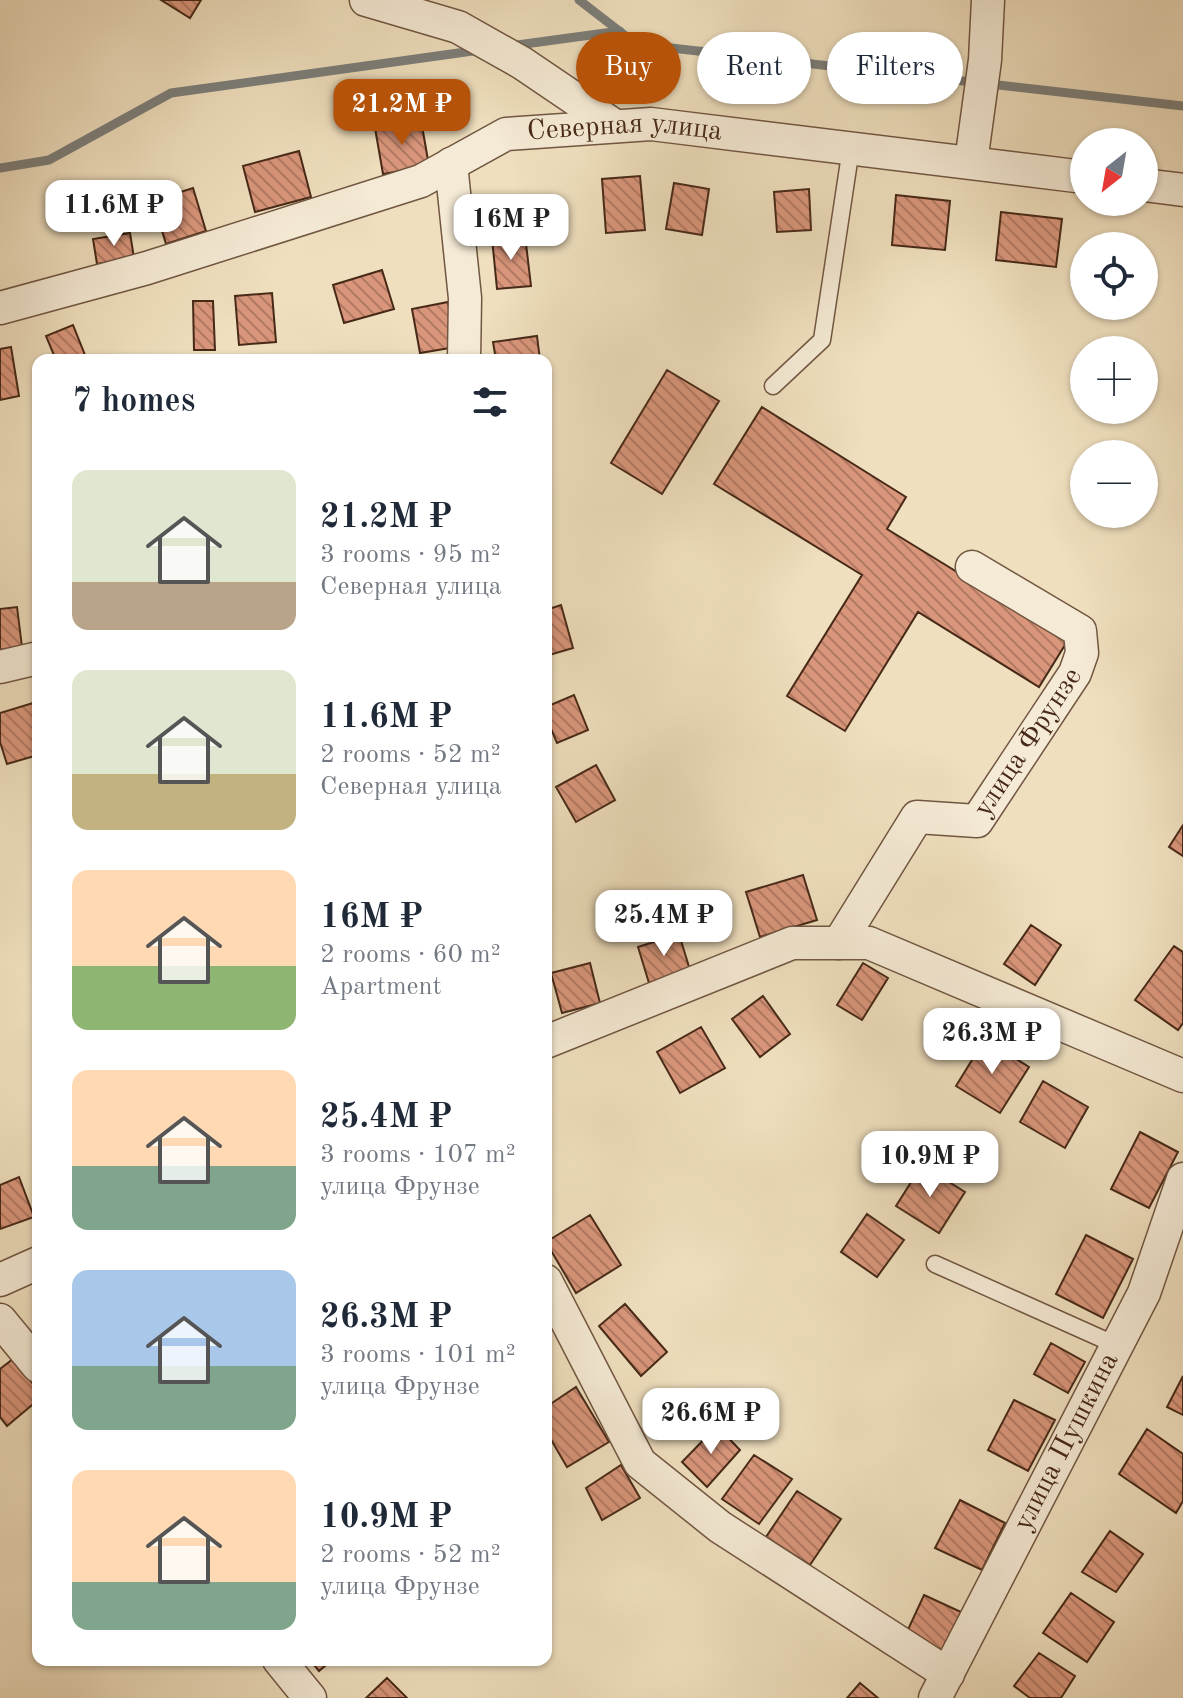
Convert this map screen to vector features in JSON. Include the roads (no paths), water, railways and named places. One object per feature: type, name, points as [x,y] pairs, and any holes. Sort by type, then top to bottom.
[{"type":"street","points":[[366,0],[458,27],[522,63],[615,126]]},
{"type":"street","points":[[971,162],[985,60],[988,0]]},
{"type":"street","name":"Северная улица","points":[[0,308],[147,268],[421,181],[506,134],[651,124],[1070,175]]},
{"type":"street","points":[[451,164],[465,298],[464,354]]},
{"type":"street","points":[[1158,187],[1183,190]]},
{"type":"street","name":"улица Фрунзе","points":[[839,943],[917,817],[977,821],[1079,663],[1082,653],[1080,631],[972,567]]},
{"type":"street","points":[[0,667],[32,659]]},
{"type":"street","points":[[552,1040],[792,943],[869,943],[1183,1076]]},
{"type":"street","name":"улица Пушкина","points":[[941,1686],[1144,1293],[1183,1179]]},
{"type":"street","points":[[0,1280],[32,1266]]},
{"type":"street","points":[[552,1293],[640,1463],[720,1527],[941,1686]]},
{"type":"street","points":[[0,1320],[32,1359]]},
{"type":"street","points":[[284,1666],[310,1698]]},
{"type":"lane","points":[[773,386],[822,340],[851,148]]},
{"type":"lane","points":[[935,1264],[1116,1345]]},
{"type":"waterway","points":[[579,0],[636,44],[1183,106]]},
{"type":"waterway","points":[[510,46],[620,31]]},
{"type":"waterway","points":[[0,168],[49,160],[171,93],[480,50]]}]
